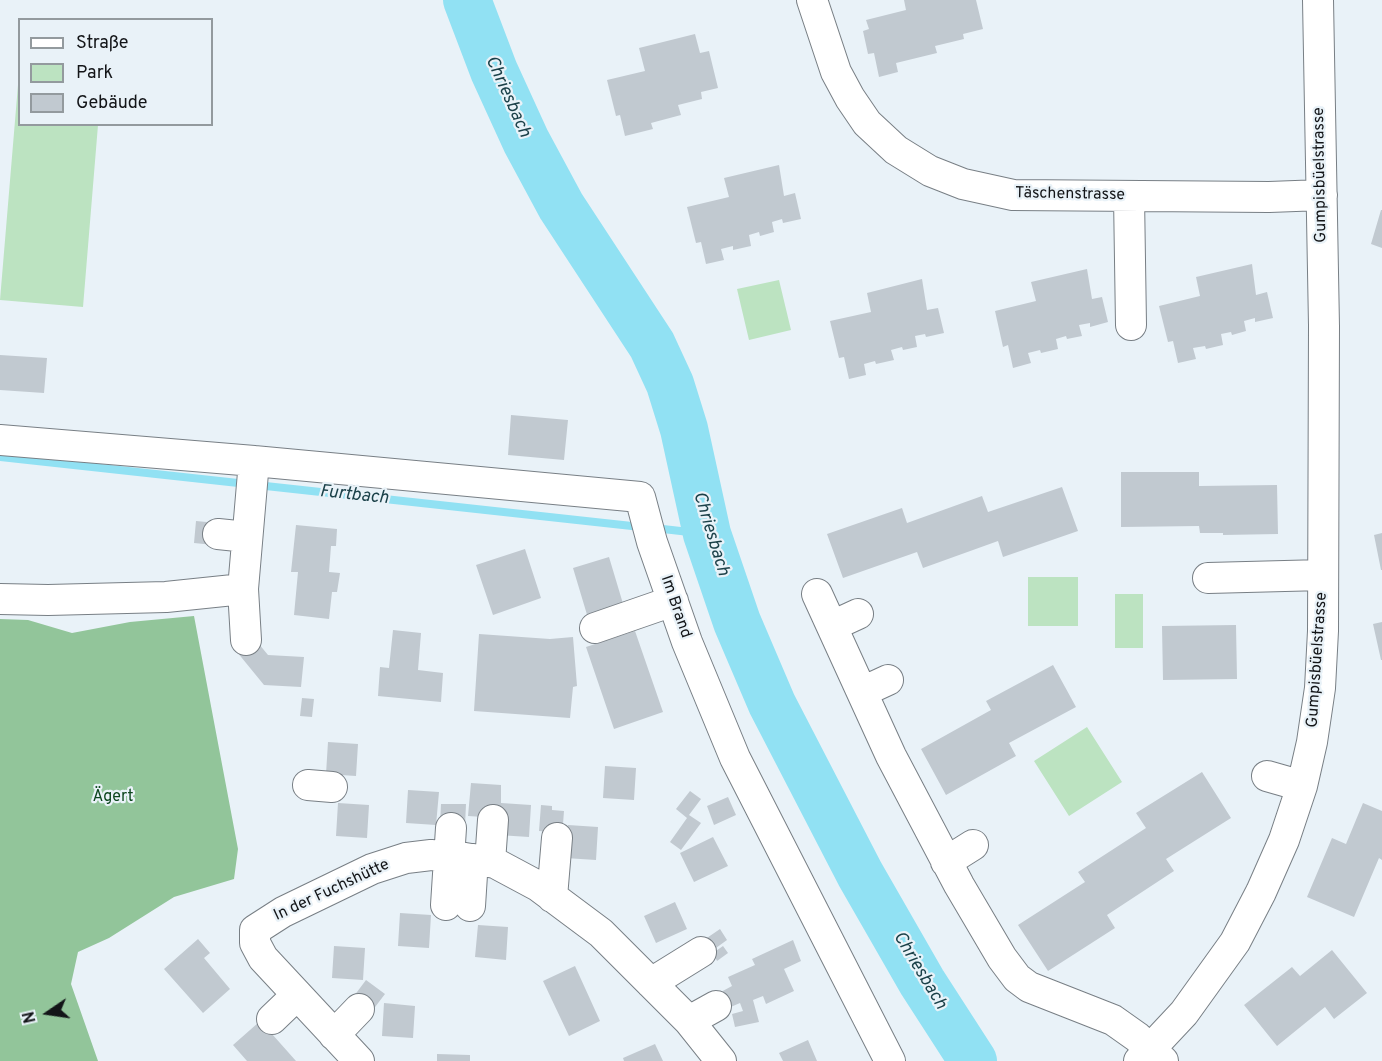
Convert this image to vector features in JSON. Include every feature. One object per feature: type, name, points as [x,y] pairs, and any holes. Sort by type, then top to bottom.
[{"type":"street","name":"Täschenstrasse","points":[[812,0],[836,72],[867,123],[896,150],[913,161],[930,171],[963,184],[1013,195],[1269,197],[1322,195]]},
{"type":"street","name":"Gumpisbüelstrasse","points":[[817,594],[845,620],[875,686],[891,756],[946,862],[1002,958],[1017,978],[1043,993],[1113,1020],[1151,1057],[1235,942],[1261,892],[1284,840],[1302,786],[1312,742],[1320,688],[1323,631],[1324,326],[1317,0]]},
{"type":"street","points":[[1129,196],[1131,325]]},
{"type":"street","points":[[0,440],[254,465],[243,589],[246,640]]},
{"type":"street","name":"Im Brand","points":[[254,465],[640,497],[652,542],[687,642],[735,758],[890,1061]]},
{"type":"street","points":[[218,534],[247,537]]},
{"type":"street","points":[[1208,578],[1323,575]]},
{"type":"street","points":[[0,599],[166,597],[243,589]]},
{"type":"street","points":[[595,628],[673,602]]},
{"type":"street","points":[[1267,776],[1302,786]]},
{"type":"street","points":[[458,906],[466,852],[493,820]]},
{"type":"street","points":[[545,891],[551,835]]},
{"type":"street","points":[[946,862],[973,845]]},
{"type":"street","name":"In der Fuchshütte","points":[[358,1061],[263,958],[255,943],[255,930],[283,912],[372,869],[406,858],[466,852],[545,891],[601,933],[689,1022],[721,1061]]},
{"type":"street","points":[[651,983],[700,951]]},
{"type":"street","points":[[273,1019],[297,995]]},
{"type":"street","points":[[689,1022],[716,1006]]},
{"type":"street","points":[[334,1035],[359,1009]]},
{"type":"green space","points":[[18,85],[18,126],[98,126],[83,307],[0,300]]},
{"type":"green space","points":[[779,280],[791,330],[749,340],[737,289]]},
{"type":"green space","points":[[1028,577],[1078,577],[1078,626],[1028,626]]},
{"type":"green space","points":[[1115,594],[1143,594],[1143,648],[1115,648]]},
{"type":"green space","name":"Ägert","points":[[194,616],[238,849],[234,879],[174,897],[109,938],[78,952],[71,984],[98,1061],[0,1061],[0,619],[28,620],[72,633],[130,622]]},
{"type":"green space","points":[[1087,727],[1122,782],[1069,816],[1034,761]]},
{"type":"building","points":[[904,0],[976,0],[983,29],[963,34],[964,39],[935,46],[937,53],[896,63],[898,72],[879,77],[874,53],[868,54],[863,31],[869,29],[866,20],[906,10]]},
{"type":"building","points":[[695,34],[700,53],[709,51],[718,88],[701,92],[702,99],[678,105],[681,115],[651,123],[653,129],[625,136],[620,115],[616,116],[607,80],[645,71],[639,48]]},
{"type":"building","points":[[779,165],[784,196],[795,193],[801,219],[783,223],[782,219],[772,222],[774,232],[760,236],[759,232],[749,235],[751,246],[733,250],[733,246],[721,249],[724,260],[706,264],[701,242],[696,243],[687,207],[729,197],[724,178]]},
{"type":"building","points":[[1382,210],[1382,248],[1371,244]]},
{"type":"building","points":[[1252,264],[1256,295],[1267,292],[1273,318],[1255,322],[1255,318],[1244,321],[1246,331],[1232,335],[1231,332],[1221,334],[1223,345],[1206,349],[1205,346],[1193,348],[1196,359],[1178,363],[1173,341],[1168,342],[1159,306],[1200,296],[1196,277]]},
{"type":"building","points":[[1087,269],[1092,299],[1102,297],[1108,322],[1090,327],[1090,323],[1079,325],[1082,336],[1067,339],[1066,336],[1056,339],[1058,349],[1028,353],[1031,363],[1013,368],[1008,345],[1003,347],[995,311],[1036,301],[1031,282]]},
{"type":"building","points":[[922,279],[927,310],[938,308],[944,333],[926,337],[925,334],[915,336],[917,347],[891,350],[894,360],[864,364],[866,375],[849,379],[844,357],[839,358],[830,321],[871,312],[867,293]]},
{"type":"building","points":[[0,355],[47,358],[44,393],[0,390]]},
{"type":"building","points":[[511,415],[568,420],[564,460],[508,455]]},
{"type":"building","points":[[1121,472],[1199,472],[1199,486],[1277,485],[1278,534],[1200,533],[1199,526],[1121,527]]},
{"type":"building","points":[[1062,487],[1078,531],[1003,557],[998,541],[923,568],[917,552],[843,578],[827,534],[902,508],[907,523],[982,496],[988,512]]},
{"type":"building","points":[[196,521],[217,523],[214,545],[194,543]]},
{"type":"building","points":[[296,525],[337,529],[336,546],[331,546],[329,572],[340,573],[337,592],[332,592],[329,619],[294,615],[298,572],[291,572]]},
{"type":"building","points":[[1382,533],[1382,570],[1381,570],[1374,535]]},
{"type":"building","points":[[525,549],[541,598],[493,615],[476,565]]},
{"type":"building","points":[[609,557],[624,607],[588,618],[573,568]]},
{"type":"building","points":[[1382,622],[1382,660],[1381,660],[1373,624]]},
{"type":"building","points":[[1236,625],[1237,679],[1163,680],[1162,626]]},
{"type":"building","points":[[393,630],[421,633],[418,670],[443,673],[441,702],[378,696],[380,667],[389,668]]},
{"type":"building","points":[[635,631],[663,712],[614,729],[586,647]]},
{"type":"building","points":[[479,634],[550,639],[573,637],[577,686],[573,687],[570,718],[474,711]]},
{"type":"building","points":[[254,638],[268,655],[304,657],[301,687],[264,685],[237,652]]},
{"type":"building","points":[[1053,665],[1076,707],[1009,743],[1016,756],[946,795],[921,749],[991,710],[986,701]]},
{"type":"building","points":[[302,698],[314,699],[312,717],[300,716]]},
{"type":"building","points":[[328,742],[358,744],[356,776],[326,774]]},
{"type":"building","points":[[605,766],[636,768],[634,800],[603,798]]},
{"type":"building","points":[[1202,772],[1231,818],[1166,859],[1174,871],[1107,915],[1115,928],[1048,971],[1018,925],[1085,882],[1078,872],[1146,828],[1136,813]]},
{"type":"building","points":[[471,783],[501,785],[501,803],[531,805],[529,837],[498,835],[499,818],[468,816]]},
{"type":"building","points":[[408,790],[439,792],[436,825],[406,823]]},
{"type":"building","points":[[690,791],[701,799],[689,815],[701,823],[681,850],[670,842],[687,818],[676,809]]},
{"type":"building","points":[[728,797],[736,815],[714,825],[707,806]]},
{"type":"building","points":[[338,803],[369,805],[367,838],[336,836]]},
{"type":"building","points":[[1363,803],[1382,811],[1382,860],[1379,858],[1354,917],[1307,897],[1332,838],[1346,844]]},
{"type":"building","points":[[441,804],[466,804],[465,826],[440,825]]},
{"type":"building","points":[[541,805],[552,806],[552,810],[564,811],[562,837],[551,832],[539,831]]},
{"type":"building","points":[[568,825],[598,827],[596,860],[565,858]]},
{"type":"building","points":[[713,837],[728,866],[694,882],[680,853]]},
{"type":"building","points":[[675,902],[687,929],[656,943],[644,916]]},
{"type":"building","points":[[400,913],[431,915],[429,948],[398,946]]},
{"type":"building","points":[[478,925],[508,927],[506,960],[475,957]]},
{"type":"building","points":[[720,929],[727,940],[709,953],[701,942]]},
{"type":"building","points":[[198,939],[210,953],[204,958],[230,989],[203,1013],[164,969]]},
{"type":"building","points":[[793,940],[801,961],[784,969],[794,991],[766,1004],[763,996],[753,1000],[759,1022],[735,1027],[732,1014],[743,1011],[740,1003],[726,1009],[719,993],[732,986],[728,977],[755,965],[752,959]]},
{"type":"building","points":[[334,946],[365,948],[363,980],[332,978]]},
{"type":"building","points":[[723,946],[728,953],[717,961],[713,953]]},
{"type":"building","points":[[1332,950],[1367,993],[1334,1019],[1325,1007],[1277,1046],[1244,1005],[1292,967],[1300,976]]},
{"type":"building","points":[[575,966],[600,1021],[569,1036],[543,981]]},
{"type":"building","points":[[366,980],[385,994],[369,1015],[351,1000]]},
{"type":"building","points":[[384,1003],[415,1006],[413,1038],[382,1036]]},
{"type":"building","points":[[267,1015],[279,1029],[272,1034],[296,1061],[247,1061],[233,1045]]},
{"type":"building","points":[[808,1040],[817,1061],[783,1061],[779,1053]]},
{"type":"building","points":[[655,1044],[663,1061],[624,1061],[623,1058]]},
{"type":"building","points":[[437,1054],[470,1055],[470,1061],[437,1061]]},
{"type":"waterway","name":"Furtbach","points":[[467,0],[494,71],[526,141],[561,206],[652,345],[670,384],[684,429],[707,534],[737,622],[772,704],[860,874],[922,982],[973,1061]]},
{"type":"waterway","name":"Furtbach","points":[[0,457],[641,527]]},
{"type":"waterway","name":"Furtbach","points":[[654,528],[707,534]]},
{"type":"water label","name":"Chriesbach","points":[[507,97]]},
{"type":"water label","name":"Chriesbach","points":[[710,534]]},
{"type":"water label","name":"Chriesbach","points":[[919,971]]}]
